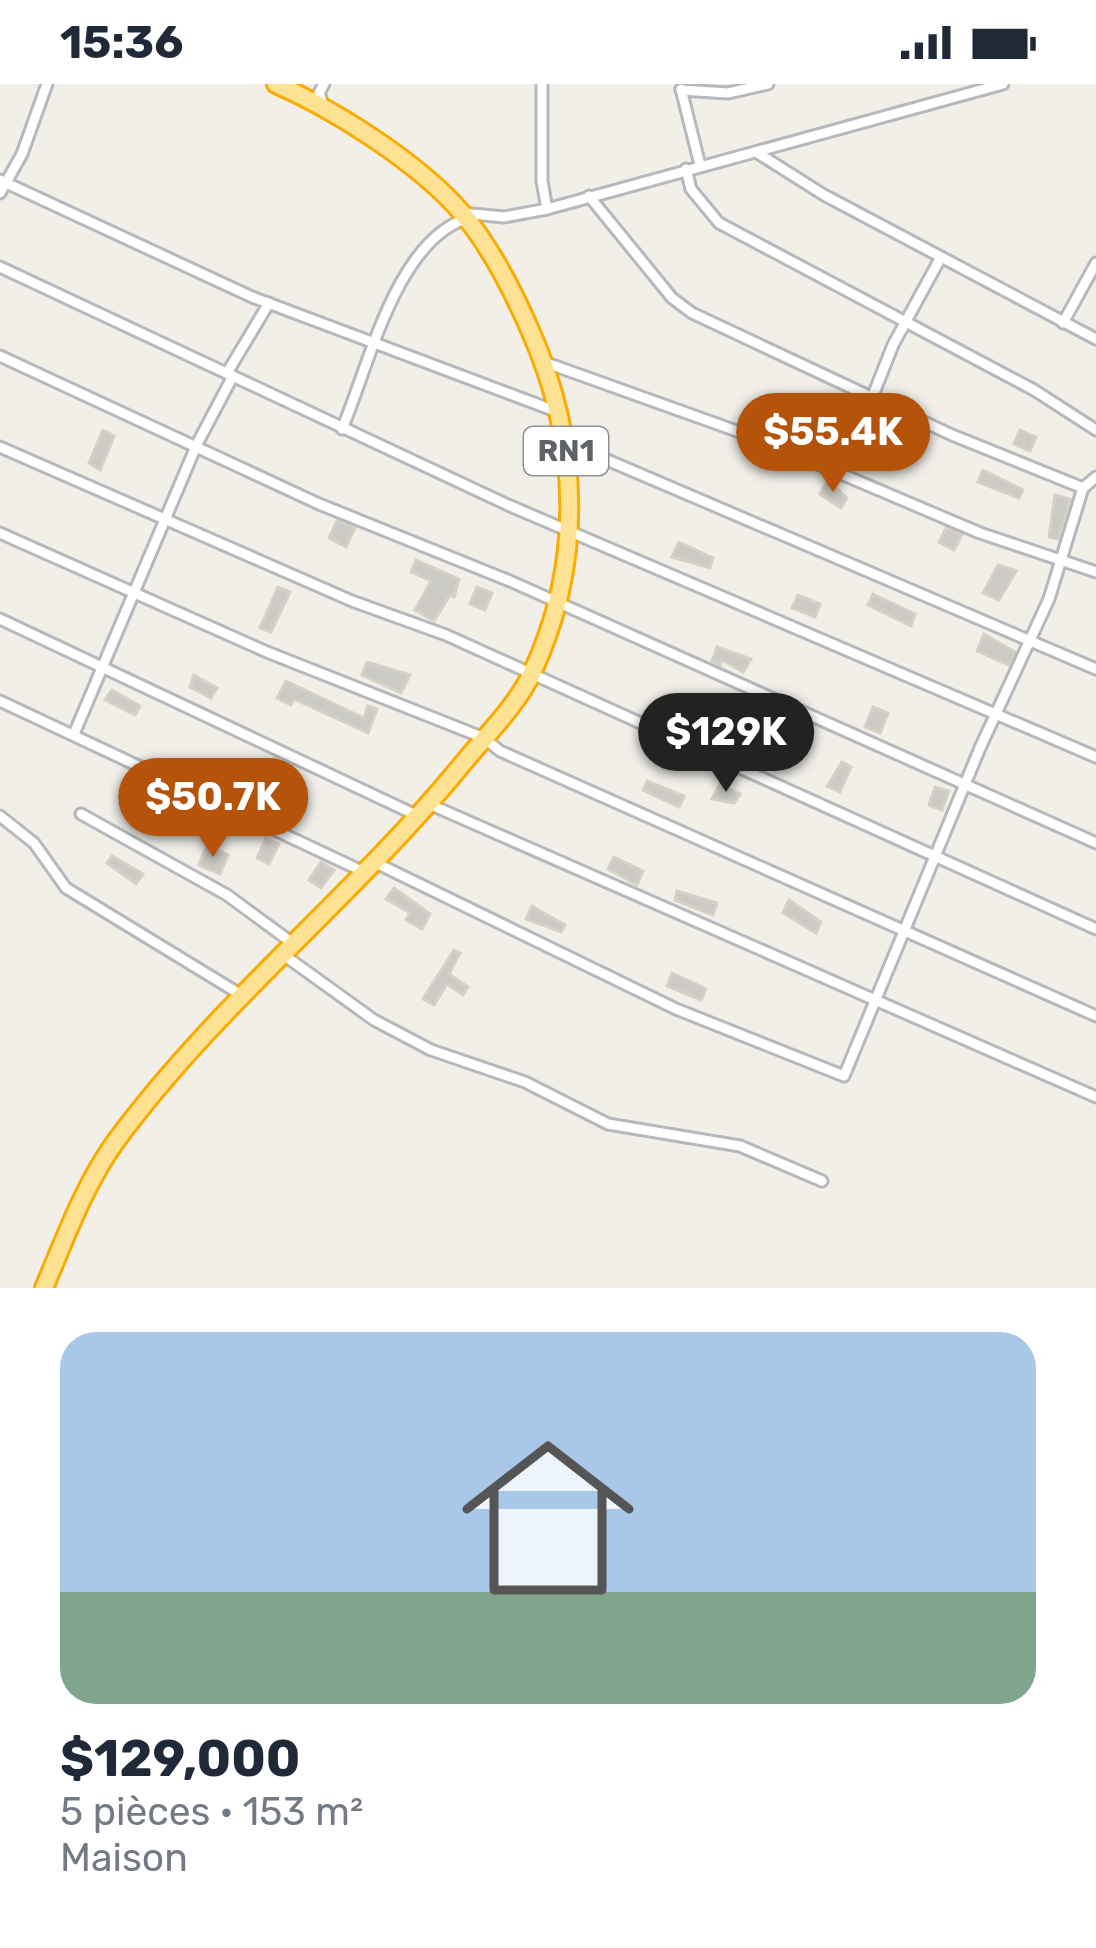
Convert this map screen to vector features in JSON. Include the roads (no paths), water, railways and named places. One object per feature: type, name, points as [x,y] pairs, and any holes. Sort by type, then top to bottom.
[{"type":"highway","name":"RN1","points":[[44,1288],[116,1142],[286,948],[424,810],[484,738],[530,677],[560,603],[569,529],[565,442],[544,362],[515,297],[464,216],[400,160],[324,108],[276,84]]},
{"type":"street","points":[[47,84],[22,154],[2,185],[268,304],[559,412]]},
{"type":"street","points":[[324,84],[319,93],[324,108]]},
{"type":"street","points":[[542,84],[542,181],[547,209]]},
{"type":"street","points":[[700,165],[681,87],[728,93],[768,84]]},
{"type":"street","points":[[342,429],[388,308],[442,227],[464,216],[504,217],[547,209],[1003,84]]},
{"type":"street","points":[[756,152],[783,172],[1096,339]]},
{"type":"street","points":[[686,169],[691,189],[719,223],[1096,430]]},
{"type":"street","points":[[590,196],[672,298],[692,313],[872,398],[1083,488]]},
{"type":"street","points":[[872,398],[941,257]]},
{"type":"street","points":[[1063,323],[1096,263]]},
{"type":"street","points":[[0,267],[342,429],[1096,757]]},
{"type":"street","points":[[74,734],[197,444],[268,304]]},
{"type":"street","points":[[0,356],[319,504],[560,603],[964,789],[1096,843]]},
{"type":"street","points":[[544,362],[759,439],[980,533],[1060,556],[1096,572]]},
{"type":"street","points":[[565,442],[1096,669]]},
{"type":"street","points":[[0,447],[166,521],[446,635],[530,677],[1096,929]]},
{"type":"street","points":[[0,701],[676,1009],[838,1076],[849,1069],[996,712],[1057,578],[1083,488],[1096,477]]},
{"type":"street","points":[[0,533],[484,738],[500,751],[1096,1016]]},
{"type":"street","points":[[0,619],[424,810],[1096,1097]]},
{"type":"street","points":[[81,814],[226,895],[392,1031],[550,1092],[608,1124],[740,1146],[822,1181]]},
{"type":"street","points":[[0,816],[34,843],[67,888],[243,996]]}]
